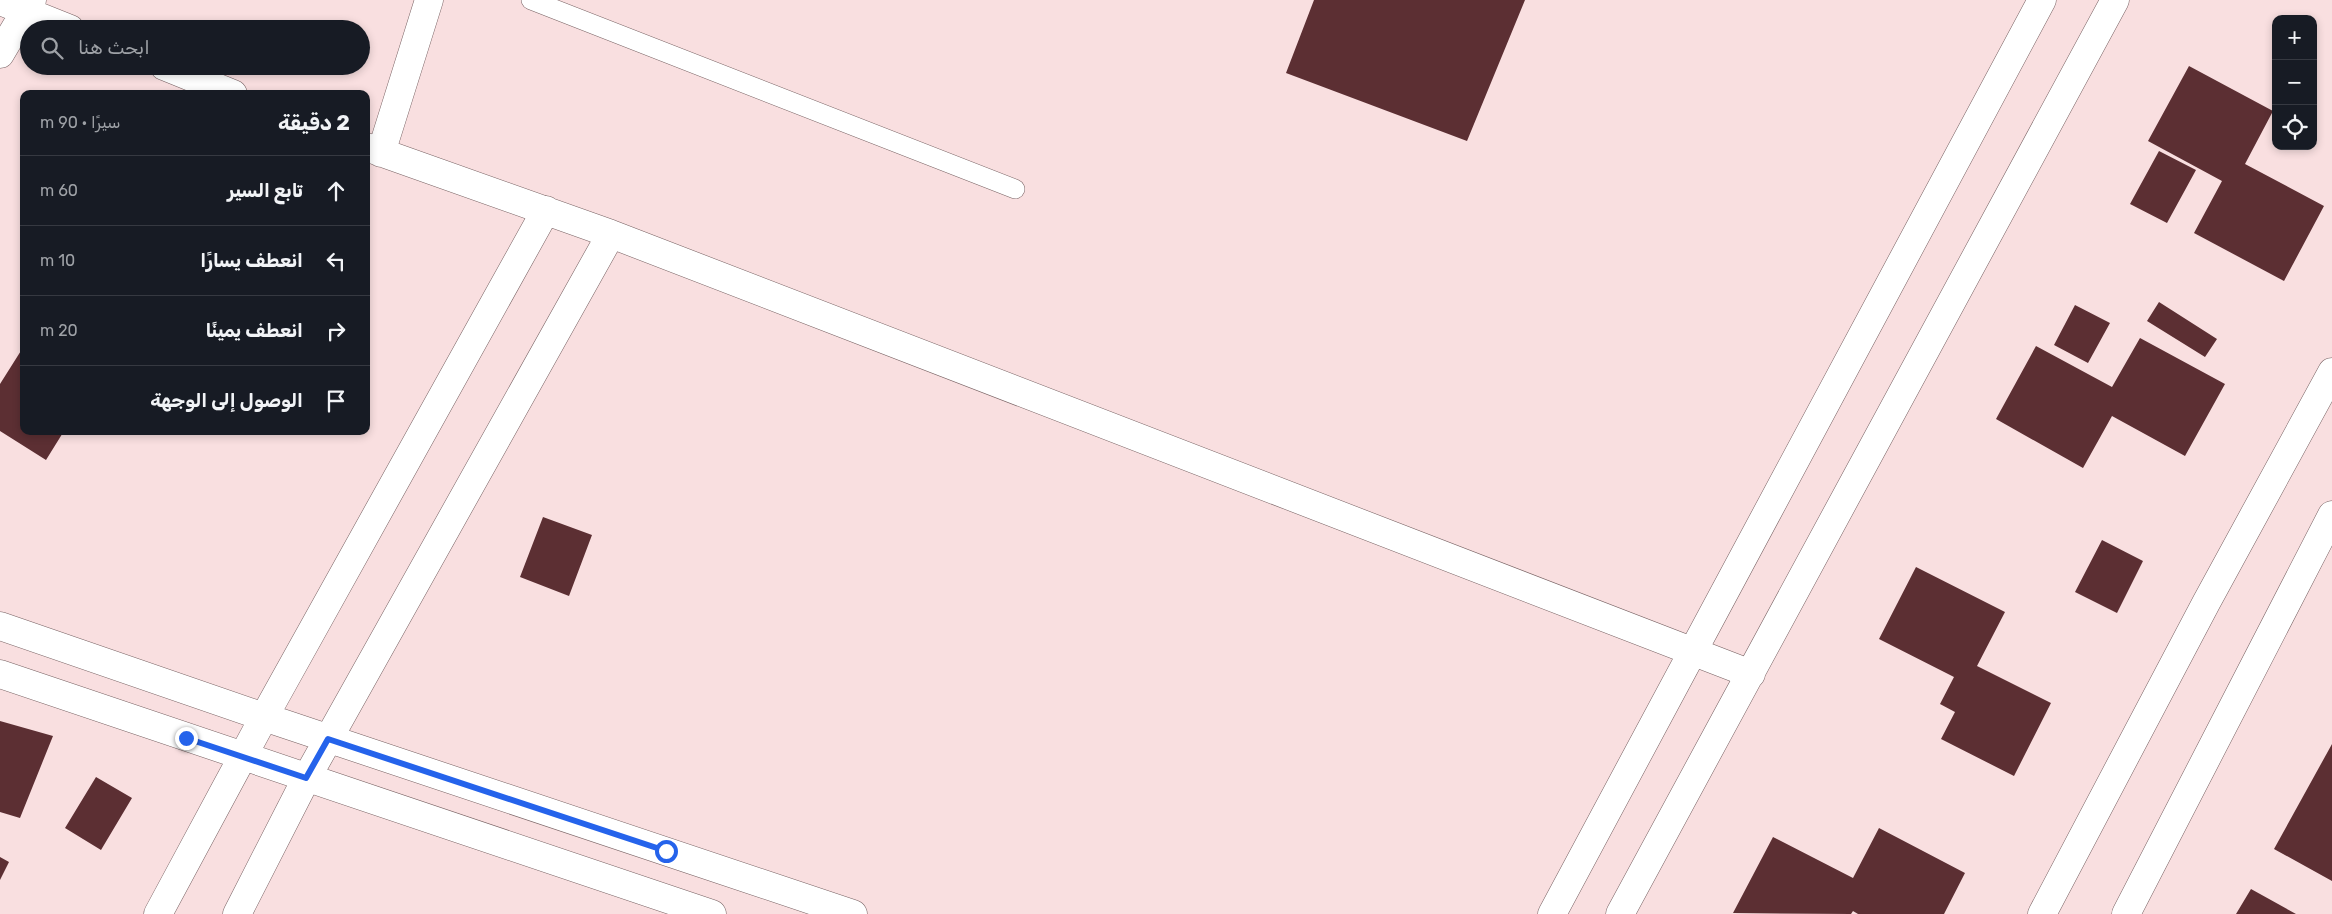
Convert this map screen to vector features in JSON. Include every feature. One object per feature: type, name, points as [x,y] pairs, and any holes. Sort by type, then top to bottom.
[{"type":"street","points":[[429,0],[374,150],[611,234],[1751,674]]},
{"type":"street","points":[[1552,914],[2042,0]]},
{"type":"street","points":[[1620,914],[2115,0]]},
{"type":"street","points":[[0,1],[29,6],[54,20]]},
{"type":"street","points":[[21,20],[29,6]]},
{"type":"street","points":[[0,54],[20,21]]},
{"type":"street","points":[[186,75],[224,90]]},
{"type":"street","points":[[158,914],[264,717],[546,210]]},
{"type":"street","points":[[237,914],[306,778],[611,234]]},
{"type":"street","points":[[2042,914],[2206,603],[2332,372]]},
{"type":"street","points":[[2126,914],[2332,515]]},
{"type":"street","points":[[0,626],[328,739],[853,914]]},
{"type":"street","points":[[0,674],[712,914]]},
{"type":"lane","points":[[531,0],[1015,189]]},
{"type":"building","points":[[1314,0],[1525,0],[1467,141],[1286,73]]},
{"type":"building","points":[[2189,66],[2272,110],[2245,164],[2324,206],[2284,281],[2194,233],[2222,181],[2148,141]]},
{"type":"building","points":[[2159,151],[2196,170],[2167,223],[2130,204]]},
{"type":"building","points":[[2159,302],[2217,339],[2205,357],[2147,321]]},
{"type":"building","points":[[2075,305],[2110,323],[2088,363],[2054,345]]},
{"type":"building","points":[[2140,338],[2225,384],[2185,456],[2112,416],[2083,468],[1996,419],[2036,346],[2112,387]]},
{"type":"building","points":[[20,352],[20,435],[62,435],[46,460],[0,431],[0,384]]},
{"type":"building","points":[[543,517],[592,535],[569,596],[520,577]]},
{"type":"building","points":[[2102,540],[2143,561],[2117,613],[2075,592]]},
{"type":"building","points":[[1916,567],[2005,612],[1977,666],[2051,703],[2014,776],[1941,739],[1955,712],[1940,704],[1954,677],[1879,639]]},
{"type":"building","points":[[0,721],[53,736],[20,818],[0,812]]},
{"type":"building","points":[[2332,744],[2332,881],[2274,849]]},
{"type":"building","points":[[96,777],[132,798],[101,850],[65,828]]},
{"type":"building","points":[[1879,828],[1965,873],[1944,914],[1858,914],[1853,911],[1851,914],[1733,913],[1773,837],[1853,878]]},
{"type":"building","points":[[0,857],[9,862],[0,880]]},
{"type":"building","points":[[2251,889],[2296,914],[2236,914]]},
{"type":"route","points":[[186,738],[306,778],[328,739],[666,851]]}]
